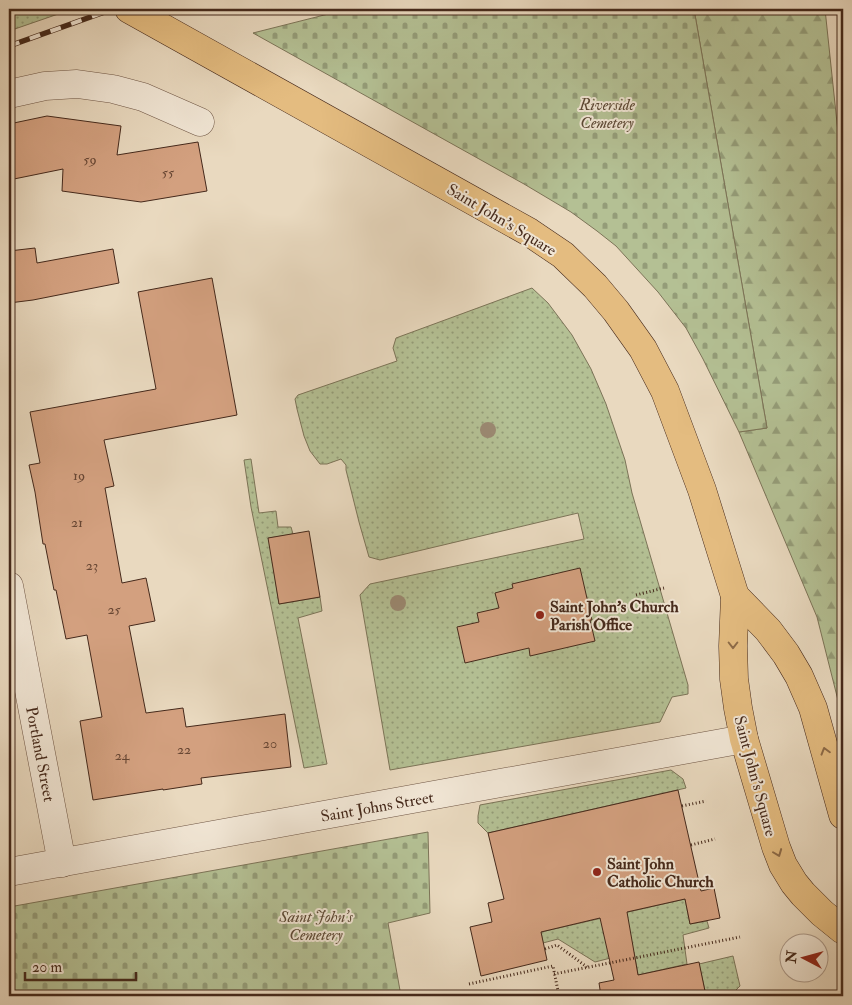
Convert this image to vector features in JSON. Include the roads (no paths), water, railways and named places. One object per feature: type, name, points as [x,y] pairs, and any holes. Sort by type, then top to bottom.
[{"type":"highway","name":"Saint John's Square","points":[[129,9],[552,246],[574,264],[595,286],[628,327],[649,360],[665,391],[702,490],[735,596],[733,646],[734,679],[738,708],[744,739],[776,847],[783,865],[794,883],[822,913],[843,930]]},
{"type":"highway","name":"Saint John's Square","points":[[735,596],[768,630],[786,654],[799,676],[813,708],[843,815]]},
{"type":"street","points":[[9,94],[46,86],[77,84],[113,89],[143,97],[200,122]]},
{"type":"street","name":"Portland Street","points":[[9,586],[62,863]]},
{"type":"street","name":"Saint Johns Street","points":[[9,872],[744,739]]},
{"type":"railway","points":[[9,46],[113,9]]},
{"type":"place","name":"Saint John's Church Parish Office","points":[[540,615]]},
{"type":"place","name":"Saint John Catholic Church","points":[[597,872]]},
{"type":"park label","name":"Riverside Cemetery","points":[[607,113]]},
{"type":"park label","name":"Saint John's Cemetery","points":[[316,925]]}]
